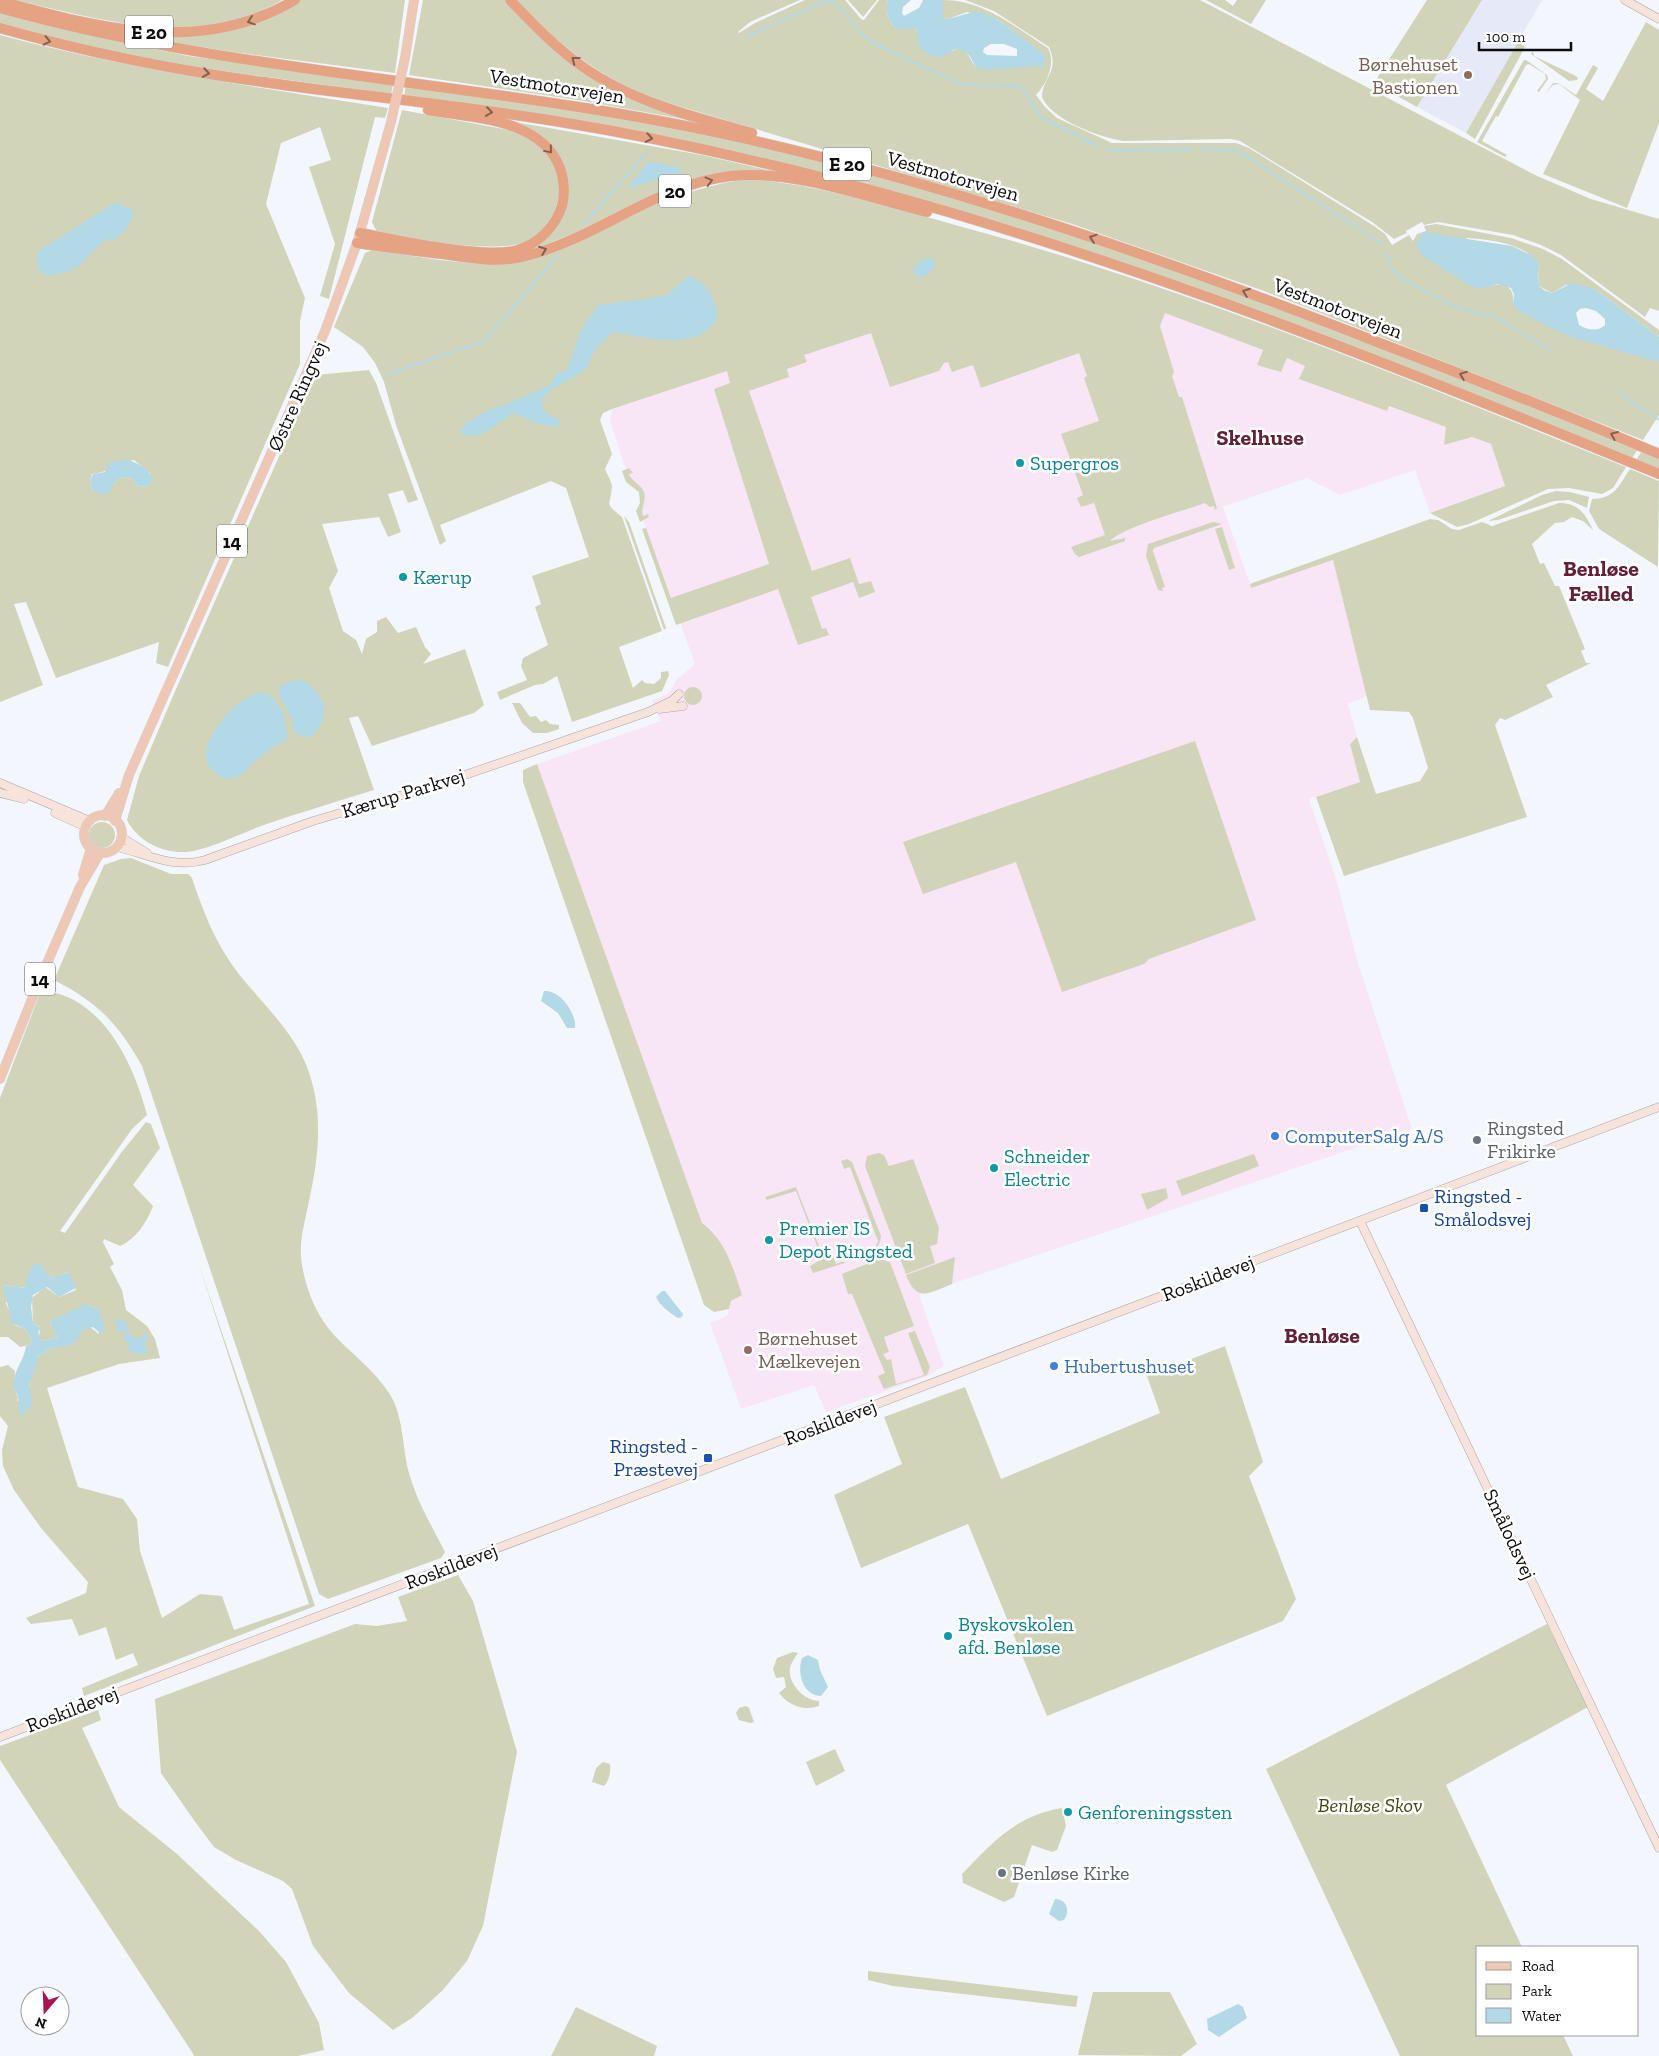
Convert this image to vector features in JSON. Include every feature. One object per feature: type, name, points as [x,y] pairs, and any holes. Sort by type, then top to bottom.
[{"type":"highway","name":"E 20","points":[[0,1],[122,28],[171,34],[233,27],[276,11],[295,0]]},
{"type":"highway","points":[[510,0],[569,56],[597,76],[624,91],[668,109],[801,148],[848,164]]},
{"type":"highway","name":"Vestmotorvejen","points":[[0,8],[128,40],[216,56],[576,106],[735,136],[848,164],[1062,228],[1226,284],[1563,414],[1659,454]]},
{"type":"highway","name":"Vestmotorvejen","points":[[0,28],[91,51],[159,65],[545,120],[662,141],[848,183],[1001,228],[1167,284],[1300,332],[1659,474]]},
{"type":"highway","points":[[318,89],[496,122],[519,129],[545,144],[555,158],[562,173],[562,205],[553,224],[540,238],[517,250],[475,252],[358,238]]},
{"type":"highway","name":"20","points":[[358,238],[485,260],[520,258],[563,243],[676,191],[713,179],[743,175],[778,177],[805,182],[1001,228]]},
{"type":"main road","name":"Østre Ringvej","points":[[105,816],[129,775],[325,331],[358,238],[391,122],[414,0]]},
{"type":"main road","name":"Østre Ringvej","points":[[115,821],[129,775]]},
{"type":"main road","points":[[88,824],[105,816],[115,821],[120,828],[121,837],[117,847],[109,852],[100,853],[90,848]]},
{"type":"main road","name":"14","points":[[80,887],[90,848],[85,838],[88,824]]},
{"type":"main road","name":"14","points":[[0,1079],[80,887],[100,853]]},
{"type":"street","points":[[1625,0],[1659,19]]},
{"type":"street","name":"Kærup Parkvej","points":[[117,847],[184,864],[205,860],[313,820],[430,787],[648,712],[673,700],[678,694]]},
{"type":"street","name":"Kærup Parkvej","points":[[648,712],[683,706]]},
{"type":"street","points":[[0,783],[88,824]]},
{"type":"street","points":[[0,793],[21,798],[88,824]]},
{"type":"street","name":"Kærup Parkvej","points":[[121,837],[157,858]]},
{"type":"street","name":"Roskildevej","points":[[0,1737],[1659,1107]]},
{"type":"street","name":"Smålodsvej","points":[[1360,1221],[1659,1848]]},
{"type":"shaded area","name":"Børnehuset Bastionen","points":[[1482,0],[1542,0],[1466,133],[1417,107]]},
{"type":"shaded area","points":[[1042,266],[1263,350],[1257,365],[1286,358],[1305,366],[1300,379],[1387,411],[1388,406],[1447,427],[1444,445],[1472,437],[1491,444],[1505,486],[1430,513],[1415,470],[1340,495],[1307,478],[1223,507],[1251,587],[1333,560],[1367,696],[1348,704],[1357,737],[1350,744],[1360,782],[1309,799],[1336,879],[1358,963],[1412,1129],[919,1295],[944,1366],[926,1377],[826,1412],[814,1385],[741,1409],[710,1323],[727,1316],[731,1301],[742,1295],[733,1268],[713,1231],[702,1223],[537,764],[661,721],[652,701],[669,693],[677,679],[695,664],[643,521],[649,517],[643,516],[641,510],[645,495],[631,480],[629,468],[627,469],[624,464],[610,421],[612,409]]},
{"type":"green space","points":[[15,0],[282,0],[250,15],[217,24],[184,27],[116,22]]},
{"type":"green space","points":[[300,0],[405,0],[395,73],[226,51],[141,37],[141,34],[211,34],[238,28]]},
{"type":"green space","points":[[423,0],[506,0],[575,65],[694,121],[584,101],[409,75]]},
{"type":"green space","points":[[517,0],[800,0],[750,22],[739,33],[755,23],[805,0],[845,0],[864,20],[879,0],[888,0],[888,16],[896,29],[914,29],[918,32],[918,44],[939,57],[959,48],[965,50],[976,68],[1043,54],[997,19],[967,12],[948,19],[943,17],[943,0],[958,1],[986,10],[1048,48],[1051,67],[1044,85],[1036,95],[1045,107],[1057,118],[1112,143],[1236,143],[1249,148],[1374,226],[1385,234],[1392,245],[1409,235],[1413,241],[1417,234],[1426,231],[1424,226],[1436,224],[1511,238],[1543,249],[1562,259],[1659,330],[1659,337],[1595,289],[1566,285],[1552,293],[1539,286],[1538,263],[1515,246],[1466,238],[1482,289],[1493,285],[1504,285],[1511,291],[1513,303],[1659,362],[1659,415],[1643,440],[1264,291],[1072,224],[652,98],[596,69],[579,57],[562,44]]},
{"type":"green space","points":[[848,0],[877,0],[863,17]]},
{"type":"green space","points":[[965,0],[1200,0],[1537,176],[1591,199],[1659,219],[1659,311],[1650,308],[1645,317],[1561,255],[1541,245],[1513,235],[1438,222],[1424,225],[1422,222],[1406,231],[1407,233],[1394,239],[1372,222],[1240,141],[1231,139],[1123,141],[1102,136],[1077,126],[1055,113],[1042,97],[1053,62],[1049,47],[994,11]]},
{"type":"green space","points":[[1206,0],[1225,0],[1233,6],[1237,0],[1266,0],[1251,24]]},
{"type":"green space","points":[[1427,0],[1482,0],[1417,107],[1374,83]]},
{"type":"green space","points":[[0,13],[120,42],[188,56],[393,84],[391,94],[186,66],[0,25]]},
{"type":"green space","points":[[1646,22],[1659,30],[1659,123],[1627,208],[1543,174],[1580,100],[1559,84],[1553,85],[1545,94],[1553,83],[1558,83],[1576,95],[1593,65],[1598,68],[1586,89],[1603,101]]},
{"type":"green space","points":[[0,35],[144,68],[388,108],[385,118],[375,117],[329,299],[320,296],[335,244],[309,167],[331,160],[320,127],[281,143],[266,204],[305,298],[300,321],[300,364],[168,667],[156,663],[159,642],[56,678],[26,602],[14,604],[43,685],[0,702]],"holes":[[[134,460],[150,473],[149,486],[138,487],[133,479],[122,477],[113,484],[93,492],[90,480],[92,474]]]},
{"type":"green space","points":[[1518,42],[1525,47],[1475,139],[1466,133]]},
{"type":"green space","points":[[1533,51],[1534,56],[1574,75],[1578,78],[1577,80],[1569,81],[1531,54]]},
{"type":"green space","points":[[1524,60],[1547,75],[1548,79],[1539,92],[1537,91],[1546,79],[1545,74],[1529,64],[1526,65],[1498,117],[1496,116],[1482,141],[1507,155],[1505,157],[1477,142]]},
{"type":"green space","points":[[406,85],[536,103],[703,133],[827,162],[908,184],[1001,212],[1185,274],[1367,342],[1638,449],[1632,458],[971,214],[888,190],[755,156],[404,96]]},
{"type":"green space","points":[[402,110],[514,131],[541,147],[555,165],[559,178],[557,203],[545,226],[525,242],[496,246],[452,245],[408,239],[377,232],[372,222]]},
{"type":"green space","points":[[487,117],[702,155],[785,174],[723,175],[521,254],[480,254],[528,248],[564,206],[553,149]]},
{"type":"green space","points":[[748,179],[803,186],[858,198],[1050,252],[1134,279],[1217,307],[1381,369],[1626,467],[1613,488],[1602,494],[1569,488],[1548,489],[1469,524],[1457,527],[1430,513],[1505,486],[1491,444],[1472,437],[1444,445],[1446,427],[1389,406],[1387,411],[1299,379],[1305,366],[1287,358],[1281,372],[1257,365],[1263,350],[1165,313],[1160,326],[1174,372],[1172,376],[1179,397],[1182,397],[1217,508],[1215,510],[1214,506],[1210,507],[1205,503],[1154,520],[1127,530],[1110,541],[1125,538],[1125,541],[1079,557],[1071,547],[1105,535],[1094,503],[1081,507],[1077,498],[1083,495],[1061,434],[1099,421],[1084,378],[1087,376],[1079,353],[981,388],[973,365],[952,372],[948,362],[944,363],[939,371],[890,387],[871,333],[804,355],[807,362],[787,369],[789,377],[749,391],[812,571],[850,558],[859,584],[871,581],[875,592],[859,598],[853,582],[811,597],[822,629],[826,628],[829,635],[798,645],[778,589],[676,625],[642,529],[646,528],[671,598],[769,564],[714,389],[730,383],[727,371],[612,409],[603,413],[600,420],[612,454],[605,469],[612,485],[610,506],[622,517],[662,631],[619,647],[633,688],[642,680],[645,683],[654,684],[661,678],[661,672],[668,671],[669,675],[662,691],[572,722],[557,676],[543,684],[535,685],[500,700],[497,692],[527,680],[521,666],[523,658],[548,645],[535,607],[541,604],[532,576],[589,557],[566,488],[551,481],[440,525],[446,541],[440,545],[396,425],[384,382],[375,363],[363,347],[334,327],[365,253],[372,250],[439,260],[483,263],[505,263],[526,260],[548,254],[621,219],[671,199],[696,190]]},
{"type":"green space","points":[[369,370],[376,383],[418,500],[408,503],[403,490],[388,494],[401,532],[388,537],[379,517],[322,524],[338,571],[329,588],[343,631],[356,640],[362,654],[366,639],[377,632],[377,621],[386,617],[398,633],[416,627],[425,647],[431,654],[423,664],[465,649],[484,705],[474,713],[372,746],[358,716],[349,718],[374,790],[275,821],[199,849],[180,852],[157,847],[143,839],[127,820],[139,776],[315,375]]},
{"type":"green space","points":[[1642,451],[1659,458],[1659,469],[1636,460]]},
{"type":"green space","points":[[629,468],[633,473],[629,474],[630,477],[643,489],[645,495],[642,513],[643,516],[648,514],[649,517],[640,522],[636,511],[640,503],[639,492],[626,482],[622,471]]},
{"type":"green space","points":[[1630,469],[1659,481],[1658,567],[1599,529],[1589,511],[1592,499],[1611,494],[1619,486]]},
{"type":"green space","points":[[1556,491],[1570,492],[1589,497],[1587,508],[1569,500],[1554,501],[1498,520],[1488,521],[1542,495]]},
{"type":"green space","points":[[1559,503],[1566,503],[1580,510],[1593,530],[1583,521],[1572,517],[1564,522],[1555,523],[1532,544],[1540,564],[1544,563],[1555,586],[1559,586],[1585,649],[1581,651],[1586,663],[1591,663],[1546,685],[1553,697],[1505,720],[1500,718],[1495,725],[1527,817],[1344,876],[1316,797],[1360,782],[1350,744],[1357,737],[1376,794],[1420,781],[1428,768],[1413,718],[1409,712],[1370,710],[1333,560],[1251,588],[1250,584],[1430,519],[1438,520],[1452,529],[1459,530],[1482,522],[1492,526]]},
{"type":"green space","points":[[624,516],[629,522],[666,628],[664,630]]},
{"type":"green space","points":[[1213,522],[1222,524],[1154,548],[1153,551],[1165,587],[1162,588],[1163,591],[1158,590],[1146,556],[1148,544]]},
{"type":"green space","points":[[1222,527],[1235,568],[1229,570],[1215,529]]},
{"type":"green space","points":[[693,687],[699,690],[702,696],[699,702],[693,705],[687,702],[684,696],[687,690]]},
{"type":"green space","points":[[512,703],[520,703],[530,717],[536,716],[541,722],[546,720],[550,724],[559,725],[559,729],[547,733],[533,733],[522,723]]},
{"type":"green space","points":[[1195,741],[1256,920],[1149,959],[1144,964],[1062,992],[1016,862],[923,894],[903,842]]},
{"type":"green space","points":[[537,764],[702,1223],[717,1237],[723,1246],[736,1275],[742,1295],[731,1301],[729,1309],[714,1312],[704,1305],[523,782],[523,770]]},
{"type":"green space","points":[[102,822],[111,826],[115,835],[111,844],[102,848],[93,844],[89,835],[93,826]]},
{"type":"green space","points":[[131,858],[171,874],[188,874],[192,878],[206,915],[223,951],[238,973],[294,1041],[307,1067],[316,1100],[318,1134],[315,1167],[301,1241],[301,1257],[306,1284],[313,1303],[329,1329],[377,1377],[394,1402],[400,1421],[412,1484],[445,1552],[441,1558],[328,1599],[319,1594],[142,1066],[124,1038],[105,1015],[83,997],[54,980],[104,865],[121,859]]},
{"type":"green space","points":[[46,991],[66,997],[84,1007],[100,1021],[125,1056],[147,1115],[132,1129],[60,1231],[65,1233],[121,1153],[146,1122],[151,1124],[160,1148],[133,1185],[153,1206],[148,1218],[136,1234],[126,1243],[120,1246],[104,1239],[103,1242],[114,1264],[110,1267],[122,1290],[126,1310],[147,1326],[155,1339],[160,1358],[119,1364],[47,1388],[78,1487],[123,1499],[137,1519],[140,1551],[162,1618],[200,1594],[222,1596],[234,1630],[309,1604],[198,1262],[315,1606],[84,1696],[82,1688],[138,1665],[133,1653],[116,1660],[106,1627],[79,1636],[72,1619],[31,1624],[26,1618],[86,1593],[88,1582],[41,1528],[14,1490],[3,1466],[2,1450],[8,1426],[0,1416],[0,1367],[8,1365],[15,1371],[14,1388],[18,1397],[17,1402],[29,1389],[30,1377],[37,1357],[52,1348],[73,1343],[82,1330],[90,1327],[99,1334],[99,1310],[89,1305],[52,1320],[50,1324],[58,1337],[42,1341],[39,1339],[40,1327],[33,1323],[32,1298],[45,1287],[59,1297],[76,1290],[68,1272],[53,1278],[28,1274],[27,1283],[23,1288],[3,1285],[8,1299],[6,1303],[15,1325],[25,1329],[32,1340],[30,1345],[20,1347],[8,1337],[0,1337],[0,1098],[40,993]]},
{"type":"green space","points":[[879,1153],[884,1155],[889,1166],[913,1159],[939,1228],[937,1244],[930,1246],[935,1263],[906,1274],[865,1166],[867,1156]]},
{"type":"green space","points":[[1254,1154],[1259,1166],[1182,1196],[1176,1181]]},
{"type":"green space","points":[[847,1159],[852,1162],[881,1236],[878,1246],[874,1250],[878,1241],[850,1167],[844,1169],[841,1161]]},
{"type":"green space","points":[[796,1187],[824,1259],[834,1257],[836,1264],[844,1261],[845,1263],[813,1273],[810,1266],[822,1259],[796,1191],[767,1200],[765,1197]]},
{"type":"green space","points":[[1166,1188],[1168,1198],[1147,1210],[1141,1194]]},
{"type":"green space","points":[[874,1250],[867,1255],[852,1261],[851,1258]]},
{"type":"green space","points":[[955,1257],[952,1284],[930,1292],[919,1293],[910,1284],[906,1275]]},
{"type":"green space","points":[[879,1259],[890,1262],[914,1326],[884,1337],[889,1352],[883,1354],[887,1360],[891,1359],[896,1384],[924,1375],[908,1333],[915,1331],[930,1367],[927,1375],[884,1389],[878,1376],[885,1373],[852,1294],[848,1294],[842,1274]]},
{"type":"green space","points":[[1225,1346],[1263,1462],[1249,1476],[1296,1599],[1283,1621],[1047,1716],[968,1524],[861,1568],[834,1495],[902,1464],[884,1417],[965,1387],[1001,1479],[1160,1413],[1147,1376]]},
{"type":"green space","points":[[458,1575],[473,1601],[517,1752],[483,1926],[467,1961],[442,1991],[412,2018],[393,2030],[349,1993],[313,1946],[292,1889],[283,1881],[236,1860],[214,1847],[196,1823],[161,1773],[155,1699],[355,1624],[377,1626],[407,1621],[398,1597]]},
{"type":"green space","name":"Benløse Skov","points":[[1547,1624],[1588,1707],[1446,1785],[1522,1946],[1476,1946],[1476,2036],[1563,2036],[1573,2056],[1400,2056],[1266,1769]]},
{"type":"green space","points":[[793,1652],[798,1653],[790,1667],[791,1679],[802,1694],[819,1701],[819,1706],[802,1708],[787,1701],[779,1693],[786,1687],[784,1677],[776,1678],[773,1669],[777,1658]]},
{"type":"green space","points":[[746,1706],[749,1708],[754,1722],[750,1723],[739,1720],[736,1713],[739,1708]]},
{"type":"green space","points":[[98,1710],[101,1720],[82,1728],[119,1807],[177,1854],[259,1931],[286,1962],[319,2023],[324,2050],[298,2056],[194,2056],[0,1760],[0,1746]]},
{"type":"green space","points":[[835,1749],[845,1771],[816,1786],[806,1762]]},
{"type":"green space","points":[[603,1762],[610,1764],[610,1773],[604,1786],[592,1782],[596,1768]]},
{"type":"green space","points":[[1062,1808],[1066,1826],[1057,1850],[1052,1852],[1032,1845],[1014,1897],[1004,1902],[963,1883],[962,1874],[1006,1832],[1031,1817]]},
{"type":"green space","points":[[868,1971],[1078,1996],[1076,2007],[893,1986],[868,1980]]},
{"type":"green space","points":[[1093,1992],[1170,1992],[1197,2044],[1181,2056],[1078,2055]]},
{"type":"green space","points":[[576,2007],[657,2046],[654,2056],[551,2056]]},
{"type":"water","points":[[888,0],[911,0],[903,7],[902,13],[904,16],[919,8],[923,0],[943,0],[943,17],[948,19],[977,11],[997,19],[1044,54],[1043,66],[983,70],[976,68],[969,55],[959,49],[941,57],[931,55],[919,47],[918,32],[914,29],[896,29],[888,16]],"holes":[[[991,44],[1004,44],[1017,49],[1017,56],[987,55],[983,52],[984,48]]]},
{"type":"water","points":[[649,161],[683,168],[682,171],[631,188],[629,186]]},
{"type":"water","points":[[116,202],[134,211],[127,228],[121,234],[113,240],[107,239],[75,269],[58,274],[45,275],[38,270],[37,252]]},
{"type":"water","points":[[1423,232],[1512,246],[1533,256],[1538,263],[1539,286],[1544,290],[1552,293],[1572,283],[1595,289],[1659,337],[1659,362],[1574,338],[1557,331],[1518,311],[1513,303],[1514,294],[1511,288],[1497,284],[1482,289],[1470,286],[1421,255],[1416,244]],"holes":[[[1586,308],[1596,311],[1605,319],[1605,325],[1599,329],[1592,330],[1579,325],[1576,313],[1580,309]]]},
{"type":"water","points":[[929,257],[934,260],[935,266],[925,277],[915,276],[913,269],[922,260]]},
{"type":"water","points":[[689,276],[705,286],[715,303],[717,318],[708,330],[697,336],[674,340],[649,339],[613,332],[596,349],[585,369],[559,385],[544,398],[542,405],[547,413],[561,420],[559,426],[546,426],[514,414],[481,434],[474,436],[460,432],[466,423],[486,411],[550,385],[556,374],[567,370],[582,328],[598,305],[665,296]]},
{"type":"water","points":[[122,459],[145,468],[153,480],[149,486],[138,487],[133,479],[122,477],[113,484],[111,492],[106,494],[93,492],[90,480],[93,474],[105,472],[109,463],[119,462]]},
{"type":"water","points":[[303,679],[314,688],[324,707],[322,722],[314,734],[308,737],[294,732],[292,719],[279,695],[279,689],[282,684]]},
{"type":"water","points":[[256,693],[268,693],[277,703],[285,719],[287,739],[265,753],[239,777],[232,779],[222,778],[208,765],[206,753],[209,741],[225,716],[246,698]]},
{"type":"water","points":[[544,991],[550,991],[561,998],[573,1016],[575,1028],[567,1028],[558,1013],[541,1001]]},
{"type":"water","points":[[35,1263],[41,1265],[51,1278],[69,1272],[76,1288],[59,1297],[47,1287],[33,1295],[31,1307],[33,1323],[41,1328],[38,1332],[42,1341],[58,1337],[50,1324],[52,1320],[84,1305],[89,1305],[99,1310],[105,1329],[101,1334],[93,1327],[82,1330],[78,1340],[68,1346],[52,1348],[37,1357],[38,1362],[29,1384],[33,1405],[21,1416],[14,1381],[26,1346],[30,1345],[32,1340],[25,1329],[12,1323],[3,1285],[24,1288],[28,1274]]},
{"type":"water","points":[[662,1291],[665,1291],[683,1314],[682,1317],[678,1318],[660,1303],[656,1297]]},
{"type":"water","points":[[116,1319],[126,1321],[130,1335],[140,1339],[145,1334],[147,1335],[148,1340],[144,1344],[148,1351],[144,1354],[131,1353],[128,1350],[129,1344],[124,1340],[125,1331],[117,1333],[119,1330],[115,1323]]},
{"type":"water","points":[[808,1655],[818,1660],[820,1670],[828,1687],[821,1696],[809,1692],[801,1676],[802,1658]]},
{"type":"water","points":[[1055,1899],[1065,1903],[1067,1912],[1064,1920],[1059,1921],[1049,1914]]},
{"type":"water","points":[[1238,2004],[1243,2007],[1247,2018],[1219,2037],[1208,2030],[1207,2019]]},
{"type":"waterway","points":[[748,36],[823,2],[832,2],[841,8],[859,31],[871,42],[961,84],[1020,87],[1026,92],[1040,117],[1096,145]]},
{"type":"waterway","points":[[1105,149],[1120,151],[1191,149]]},
{"type":"waterway","points":[[1200,149],[1230,150],[1242,153],[1382,244]]},
{"type":"waterway","points":[[584,224],[648,151]]},
{"type":"waterway","points":[[1387,253],[1391,268],[1401,278],[1450,304],[1494,316],[1552,351]]},
{"type":"waterway","points":[[387,374],[484,341],[558,255]]},
{"type":"waterway","points":[[1618,392],[1659,420]]},
{"type":"place","name":"Børnehuset Bastionen","points":[[1468,75]]},
{"type":"place","name":"Supergros","points":[[1020,463]]},
{"type":"place","name":"Kærup","points":[[403,577]]},
{"type":"place","name":"ComputerSalg A/S","points":[[1275,1136]]},
{"type":"place","name":"Ringsted Frikirke","points":[[1477,1140]]},
{"type":"place","name":"Schneider Electric","points":[[994,1168]]},
{"type":"place","name":"Ringsted - Smålodsvej","points":[[1424,1208]]},
{"type":"place","name":"Premier IS Depot Ringsted","points":[[769,1240]]},
{"type":"place","name":"Børnehuset Mælkevejen","points":[[748,1350]]},
{"type":"place","name":"Hubertushuset","points":[[1054,1366]]},
{"type":"place","name":"Ringsted - Præstevej","points":[[708,1458]]},
{"type":"place","name":"Byskovskolen afd. Benløse","points":[[948,1636]]},
{"type":"place","name":"Genforeningssten","points":[[1068,1812]]},
{"type":"place","name":"Benløse Kirke","points":[[1002,1873]]},
{"type":"district","name":"Skelhuse","points":[[1260,437]]},
{"type":"district","name":"Benløse Fælled","points":[[1601,580]]},
{"type":"district","name":"Benløse","points":[[1322,1335]]}]
